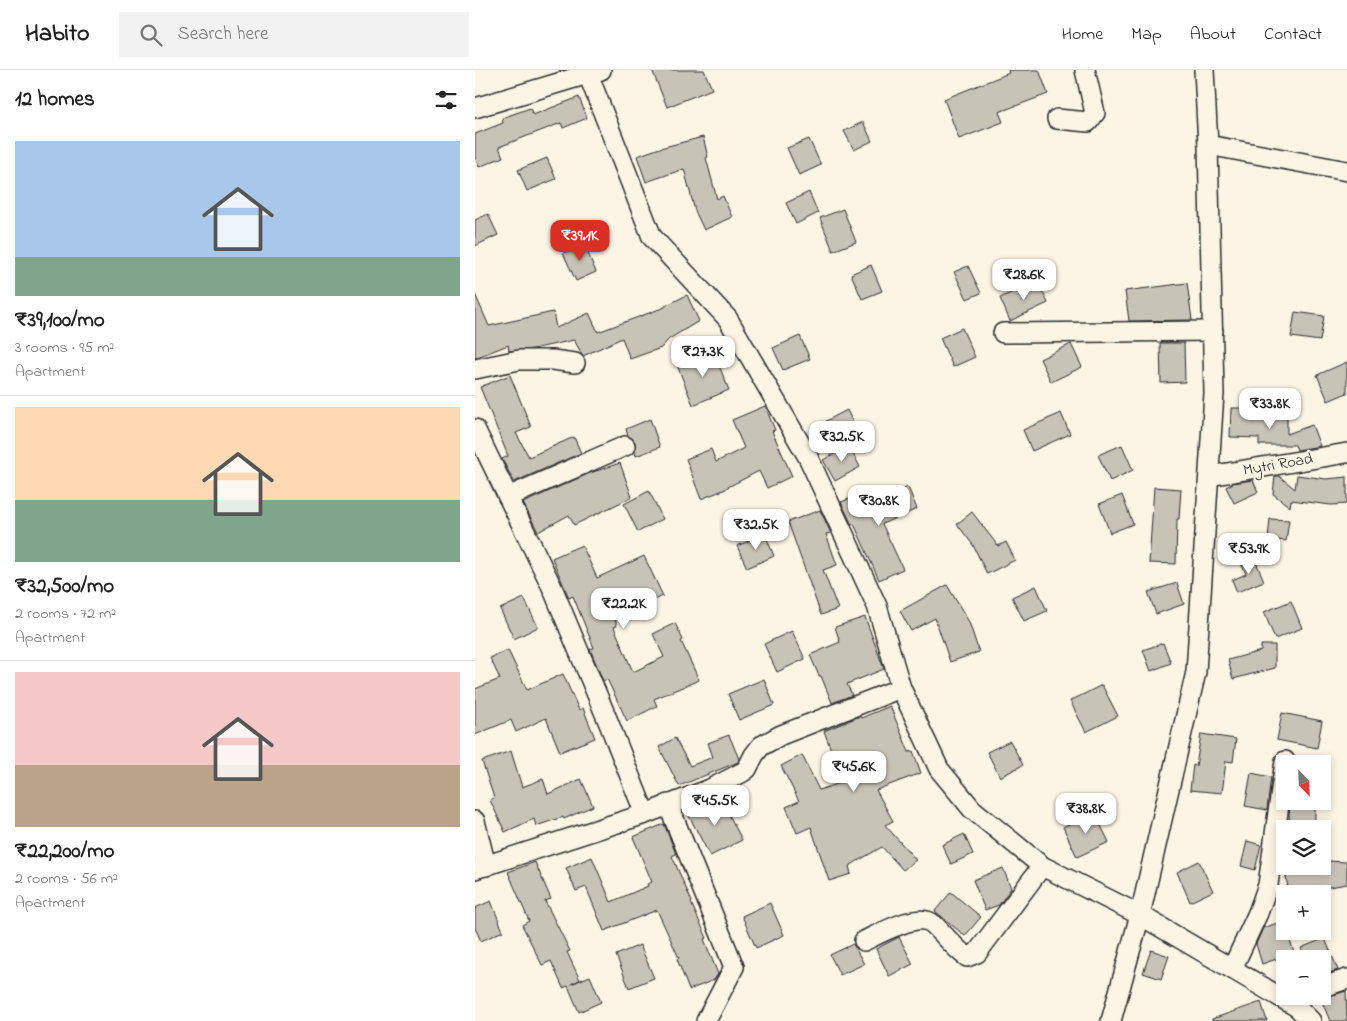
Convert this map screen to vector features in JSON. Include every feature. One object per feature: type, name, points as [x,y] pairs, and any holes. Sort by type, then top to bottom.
[{"type":"street","points":[[1057,119],[1088,122],[1095,113],[1085,70]]},
{"type":"street","points":[[1111,1021],[1140,915],[1196,672],[1214,393],[1208,145],[1204,70]]},
{"type":"street","points":[[475,108],[594,72],[652,237],[728,319],[808,457],[877,606],[901,688],[939,769],[972,809],[1042,866],[1140,915],[1232,969],[1276,991]]},
{"type":"street","points":[[1208,145],[1347,169]]},
{"type":"street","points":[[1003,333],[1213,331]]},
{"type":"street","points":[[475,368],[519,360],[552,360],[575,363]]},
{"type":"street","points":[[475,429],[552,587],[645,814]]},
{"type":"street","points":[[508,497],[625,446]]},
{"type":"street","name":"Mytri Road","points":[[1209,476],[1347,453]]},
{"type":"street","points":[[475,821],[481,867],[645,814],[710,790],[743,772],[761,746],[781,735],[901,688]]},
{"type":"street","points":[[668,804],[735,967],[707,1021]]},
{"type":"street","points":[[1232,969],[1258,913],[1268,885],[1278,810]]},
{"type":"street","points":[[864,941],[913,920],[923,919],[931,922],[967,957],[977,953],[1042,866]]},
{"type":"street","points":[[1331,984],[1347,979]]},
{"type":"street","points":[[1295,1005],[1311,1021]]},
{"type":"building","points":[[652,70],[704,70],[712,89],[667,107]]},
{"type":"building","points":[[1008,70],[1039,70],[1048,94],[999,112],[1003,122],[959,139],[944,99],[1009,73]]},
{"type":"building","points":[[579,97],[587,118],[563,128],[561,123],[499,147],[503,157],[479,167],[475,157],[475,134],[503,123],[502,118],[530,108],[533,115]]},
{"type":"building","points":[[863,122],[872,141],[854,150],[844,131]]},
{"type":"building","points":[[703,137],[708,157],[706,158],[717,199],[723,196],[732,217],[704,230],[695,211],[684,169],[646,182],[637,156]]},
{"type":"building","points":[[809,139],[821,165],[799,175],[787,148]]},
{"type":"building","points":[[547,158],[556,179],[527,191],[518,170]]},
{"type":"building","points":[[809,192],[818,213],[796,224],[786,203]]},
{"type":"building","points":[[843,209],[856,242],[833,251],[820,218]]},
{"type":"building","points":[[488,214],[498,235],[475,246],[475,220]]},
{"type":"building","points":[[584,244],[596,272],[576,281],[563,253]]},
{"type":"building","points":[[871,265],[882,291],[862,299],[851,274]]},
{"type":"building","points":[[968,266],[981,293],[967,299],[954,272]]},
{"type":"building","points":[[1037,280],[1048,303],[1010,321],[1000,298]]},
{"type":"building","points":[[1187,283],[1192,320],[1129,321],[1125,291]]},
{"type":"building","points":[[475,294],[489,326],[553,312],[556,328],[589,313],[598,332],[665,307],[687,295],[699,321],[669,339],[661,348],[630,359],[622,338],[583,356],[574,340],[533,349],[509,351],[508,345],[475,358]]},
{"type":"building","points":[[1295,312],[1324,316],[1320,341],[1291,337]]},
{"type":"building","points":[[962,328],[975,357],[953,367],[940,338]]},
{"type":"building","points":[[800,336],[810,359],[783,370],[773,348]]},
{"type":"building","points":[[1160,343],[1184,343],[1185,382],[1161,383]]},
{"type":"building","points":[[1071,344],[1082,367],[1051,382],[1040,359]]},
{"type":"building","points":[[713,351],[729,390],[693,405],[677,365]]},
{"type":"building","points":[[1347,362],[1347,393],[1328,401],[1317,375]]},
{"type":"building","points":[[510,375],[531,427],[516,433],[529,457],[574,437],[581,453],[514,482],[502,459],[508,456],[480,387]]},
{"type":"building","points":[[765,406],[775,430],[772,431],[792,476],[767,488],[759,471],[726,489],[701,499],[686,459],[711,449],[716,462],[744,448],[732,420]]},
{"type":"building","points":[[1231,408],[1253,408],[1253,415],[1287,415],[1287,434],[1312,425],[1320,446],[1297,450],[1295,445],[1259,445],[1259,438],[1230,437]]},
{"type":"building","points":[[847,410],[860,437],[838,447],[826,421]]},
{"type":"building","points":[[1061,413],[1070,434],[1032,451],[1023,430]]},
{"type":"building","points":[[650,419],[660,447],[636,456],[635,442],[628,436],[626,429]]},
{"type":"building","points":[[1122,445],[1133,470],[1110,481],[1098,455]]},
{"type":"building","points":[[849,446],[860,467],[835,481],[823,460]]},
{"type":"building","points":[[620,463],[632,497],[574,525],[569,515],[538,532],[523,503],[590,473]]},
{"type":"building","points":[[1297,475],[1326,479],[1347,477],[1347,504],[1331,505],[1291,500],[1290,507],[1273,494],[1275,476],[1279,476],[1295,489]]},
{"type":"building","points":[[1253,480],[1258,492],[1234,503],[1226,487],[1233,483]]},
{"type":"building","points":[[908,487],[917,509],[882,524],[903,569],[879,580],[854,524],[852,525],[841,502],[868,492],[872,502]]},
{"type":"building","points":[[1154,487],[1181,489],[1179,519],[1177,519],[1176,564],[1149,563]]},
{"type":"building","points":[[649,491],[663,519],[638,532],[624,504]]},
{"type":"building","points":[[1122,495],[1133,524],[1110,533],[1099,504]]},
{"type":"building","points":[[820,510],[831,533],[826,534],[837,565],[823,570],[838,609],[821,615],[788,522]]},
{"type":"building","points":[[972,512],[998,546],[1006,542],[1015,560],[987,574],[973,545],[957,524]]},
{"type":"building","points":[[1270,519],[1289,520],[1286,541],[1268,539]]},
{"type":"building","points":[[765,534],[774,556],[747,568],[737,546]]},
{"type":"building","points":[[582,545],[597,578],[644,556],[663,596],[615,619],[617,626],[614,627],[633,672],[664,657],[653,634],[675,623],[699,680],[654,699],[657,706],[627,721],[607,679],[603,681],[590,649],[594,648],[573,596],[569,598],[552,558]]},
{"type":"building","points":[[1254,557],[1264,581],[1237,592],[1232,580],[1246,574],[1240,561]]},
{"type":"building","points":[[1177,583],[1184,604],[1156,614],[1148,592]]},
{"type":"building","points":[[947,585],[969,622],[979,652],[950,662],[935,618],[911,631],[900,611]]},
{"type":"building","points":[[1036,586],[1047,611],[1024,621],[1012,597]]},
{"type":"building","points":[[524,598],[538,627],[514,639],[500,609]]},
{"type":"building","points":[[1291,601],[1302,628],[1275,639],[1264,612]]},
{"type":"building","points":[[865,617],[884,669],[847,684],[852,695],[832,703],[810,655],[840,642],[835,627]]},
{"type":"building","points":[[792,631],[805,659],[777,672],[764,644]]},
{"type":"building","points":[[1163,643],[1171,663],[1151,671],[1143,650]]},
{"type":"building","points":[[1261,645],[1275,645],[1275,668],[1233,679],[1228,660],[1261,651]]},
{"type":"building","points":[[508,650],[527,690],[563,674],[579,710],[583,708],[595,738],[560,752],[546,718],[516,732],[511,720],[475,735],[475,689],[500,679],[490,658]]},
{"type":"building","points":[[764,679],[774,705],[739,720],[728,694]]},
{"type":"building","points":[[1102,685],[1118,716],[1086,732],[1070,701]]},
{"type":"building","points":[[890,706],[909,752],[913,751],[921,773],[876,790],[893,821],[885,825],[916,860],[903,870],[882,847],[849,866],[851,874],[829,881],[811,827],[797,833],[786,807],[799,801],[781,766],[802,755],[819,790],[843,782],[824,731]]},
{"type":"building","points":[[1282,713],[1322,721],[1317,748],[1277,740]]},
{"type":"building","points":[[1201,734],[1236,739],[1233,762],[1226,761],[1222,793],[1190,790],[1193,765],[1196,766]]},
{"type":"building","points":[[729,735],[739,759],[738,762],[679,786],[659,747],[675,738],[690,766],[713,757],[708,743]]},
{"type":"building","points":[[1010,741],[1023,765],[1000,777],[987,752]]},
{"type":"building","points":[[511,751],[522,787],[543,779],[548,794],[581,779],[593,806],[564,819],[563,817],[536,826],[534,819],[505,832],[490,800],[494,798],[482,761]]},
{"type":"building","points":[[1251,773],[1271,777],[1267,810],[1245,806]]},
{"type":"building","points":[[720,797],[742,840],[710,856],[688,814]]},
{"type":"building","points":[[1290,810],[1315,810],[1315,820],[1289,820]]},
{"type":"building","points":[[1094,812],[1109,842],[1077,857],[1063,827]]},
{"type":"building","points":[[664,824],[676,854],[672,856],[707,938],[704,939],[718,974],[714,980],[689,990],[677,959],[679,958],[657,910],[604,931],[586,887],[576,891],[566,868],[592,857],[611,902],[648,886],[647,884],[652,882],[633,837]]},
{"type":"building","points":[[964,834],[973,854],[951,864],[942,845]]},
{"type":"building","points":[[1247,841],[1261,845],[1255,870],[1241,866]]},
{"type":"building","points":[[1199,861],[1213,891],[1190,902],[1177,872]]},
{"type":"building","points":[[1331,861],[1347,862],[1347,884],[1331,887],[1331,885],[1287,885],[1286,875],[1331,875]]},
{"type":"building","points":[[535,862],[551,899],[545,901],[570,951],[567,952],[580,980],[571,984],[590,976],[601,1002],[579,1012],[568,986],[563,988],[551,961],[542,965],[522,925],[529,921],[508,872]]},
{"type":"building","points":[[1003,868],[1011,888],[999,905],[985,910],[973,880]]},
{"type":"building","points":[[951,892],[981,917],[965,936],[935,911]]},
{"type":"building","points":[[491,901],[503,931],[481,941],[475,928],[475,908]]},
{"type":"building","points":[[770,903],[784,935],[756,948],[742,916]]},
{"type":"building","points":[[1276,923],[1276,940],[1290,940],[1293,950],[1276,950],[1276,959],[1262,964],[1256,944],[1263,928]]},
{"type":"building","points":[[899,937],[913,964],[889,976],[876,949]]},
{"type":"building","points":[[1321,940],[1326,940],[1330,950],[1302,950],[1301,948]]},
{"type":"building","points":[[853,944],[864,964],[840,975],[830,955]]},
{"type":"building","points":[[640,945],[654,978],[629,988],[616,955]]},
{"type":"building","points":[[1151,950],[1169,956],[1161,979],[1143,973]]},
{"type":"building","points":[[1331,953],[1338,970],[1331,972]]},
{"type":"building","points":[[1346,991],[1347,1021],[1330,1021],[1323,1005],[1331,1005],[1331,996]]},
{"type":"building","points":[[1261,1002],[1267,1021],[1212,1021],[1212,1019]]}]
